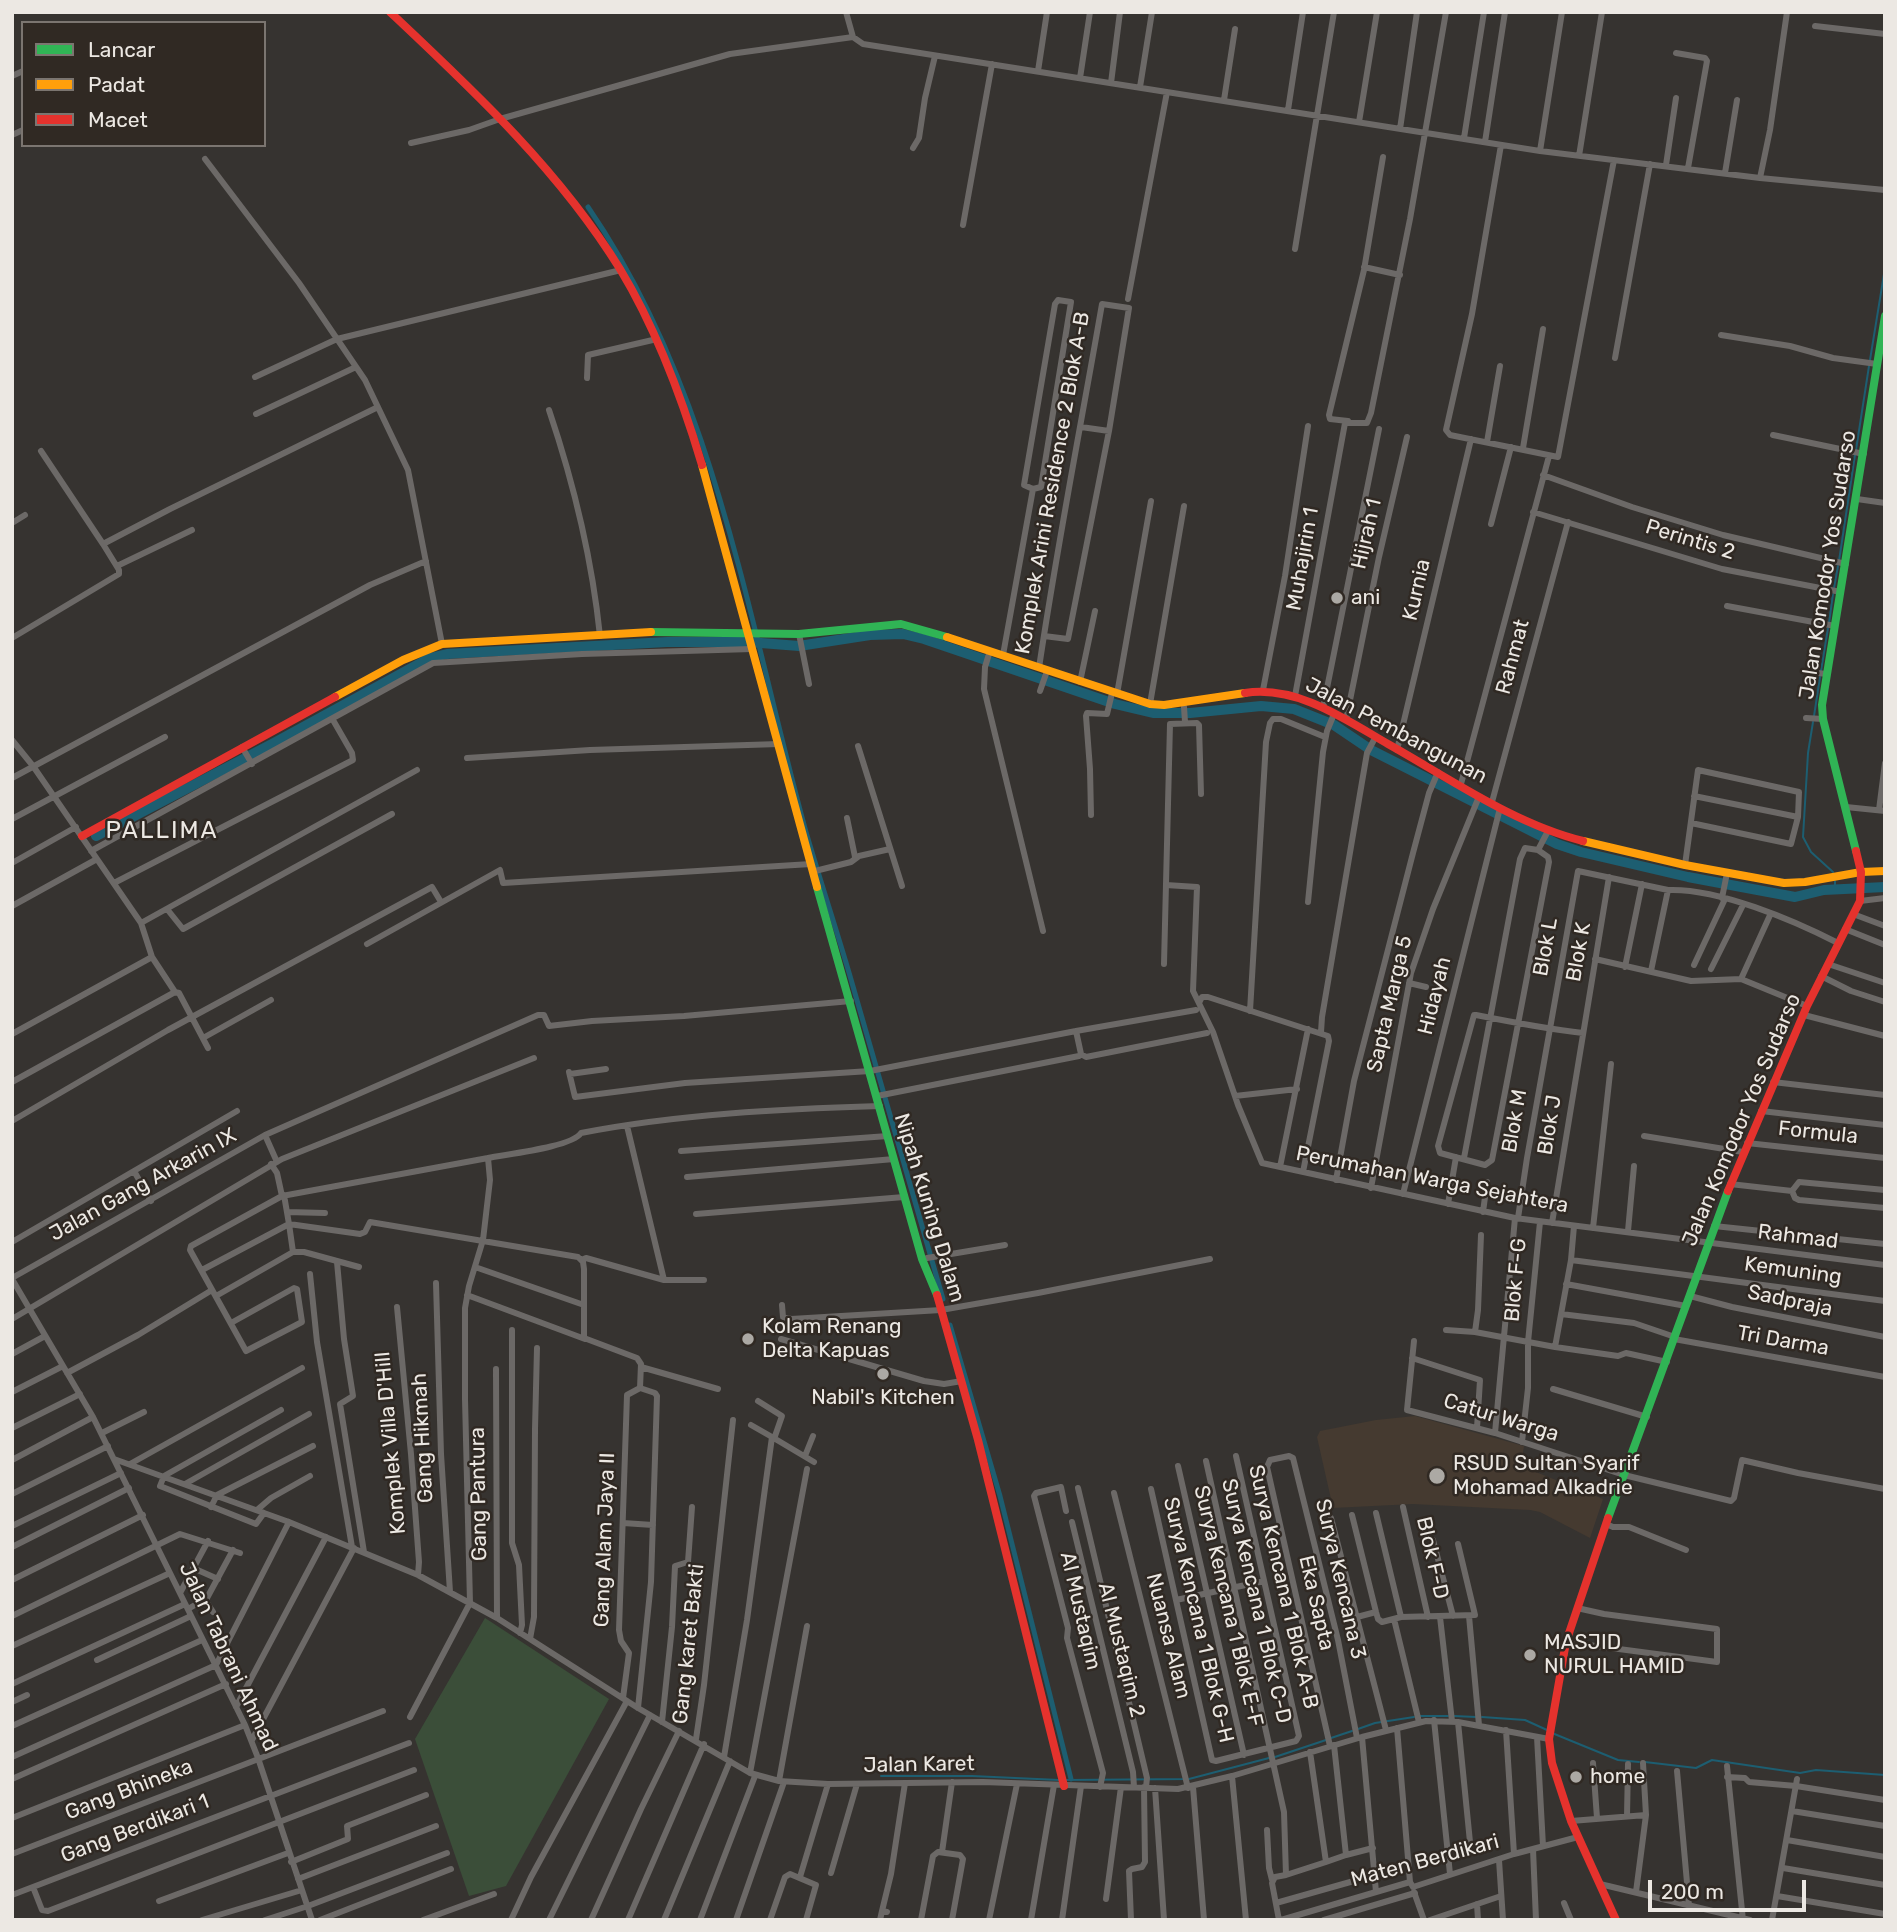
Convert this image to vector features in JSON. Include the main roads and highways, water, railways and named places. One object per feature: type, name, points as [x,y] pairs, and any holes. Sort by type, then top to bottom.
[{"type":"waterway","points":[[588,207],[631,278],[667,353],[697,430],[723,509],[806,832],[943,1299]]},
{"type":"waterway","points":[[1870,360],[1885,268]]},
{"type":"waterway","points":[[1856,450],[1869,366]]},
{"type":"waterway","points":[[1839,561],[1855,455]]},
{"type":"waterway","points":[[1834,588],[1838,566]]},
{"type":"waterway","points":[[1829,623],[1833,594]]},
{"type":"waterway","points":[[1821,671],[1828,628]]},
{"type":"waterway","points":[[96,836],[430,658],[447,654],[667,642],[748,642],[799,646],[870,635],[903,634],[1115,704],[1153,713],[1190,713],[1261,706],[1294,709],[1334,725],[1371,750],[1557,844],[1581,852],[1688,877],[1795,897],[1824,890],[1885,887]]},
{"type":"waterway","points":[[1814,716],[1820,677]]},
{"type":"waterway","points":[[1813,722],[1808,753],[1803,837],[1811,852],[1833,872]]},
{"type":"waterway","points":[[1835,881],[1835,889]]},
{"type":"waterway","points":[[950,1325],[1000,1496],[1071,1779]]},
{"type":"waterway","points":[[1419,1716],[1448,1716]]},
{"type":"waterway","points":[[1454,1716],[1476,1717]]},
{"type":"waterway","points":[[1358,1729],[1375,1723],[1414,1717]]},
{"type":"waterway","points":[[1482,1717],[1525,1720],[1547,1730]]},
{"type":"waterway","points":[[1331,1738],[1352,1731]]},
{"type":"waterway","points":[[1552,1733],[1618,1760],[1639,1762]]},
{"type":"waterway","points":[[1275,1757],[1326,1740]]},
{"type":"waterway","points":[[1064,1780],[1189,1779],[1269,1758]]},
{"type":"waterway","points":[[1645,1762],[1696,1768],[1712,1760],[1800,1773],[1816,1770],[1885,1775]]},
{"type":"waterway","points":[[881,1776],[1059,1780]]},
{"type":"place","name":"ani","points":[[1337,598]]},
{"type":"place","name":"Kolam Renang Delta Kapuas","points":[[748,1339]]},
{"type":"place","name":"Nabil's Kitchen","points":[[883,1374]]},
{"type":"place","name":"RSUD Sultan Syarif Mohamad Alkadrie","points":[[1437,1476]]},
{"type":"place","name":"MASJID NURUL HAMID","points":[[1530,1655]]},
{"type":"place","name":"home","points":[[1576,1777]]},
{"type":"district","name":"PALLIMA","points":[[162,831]]}]
